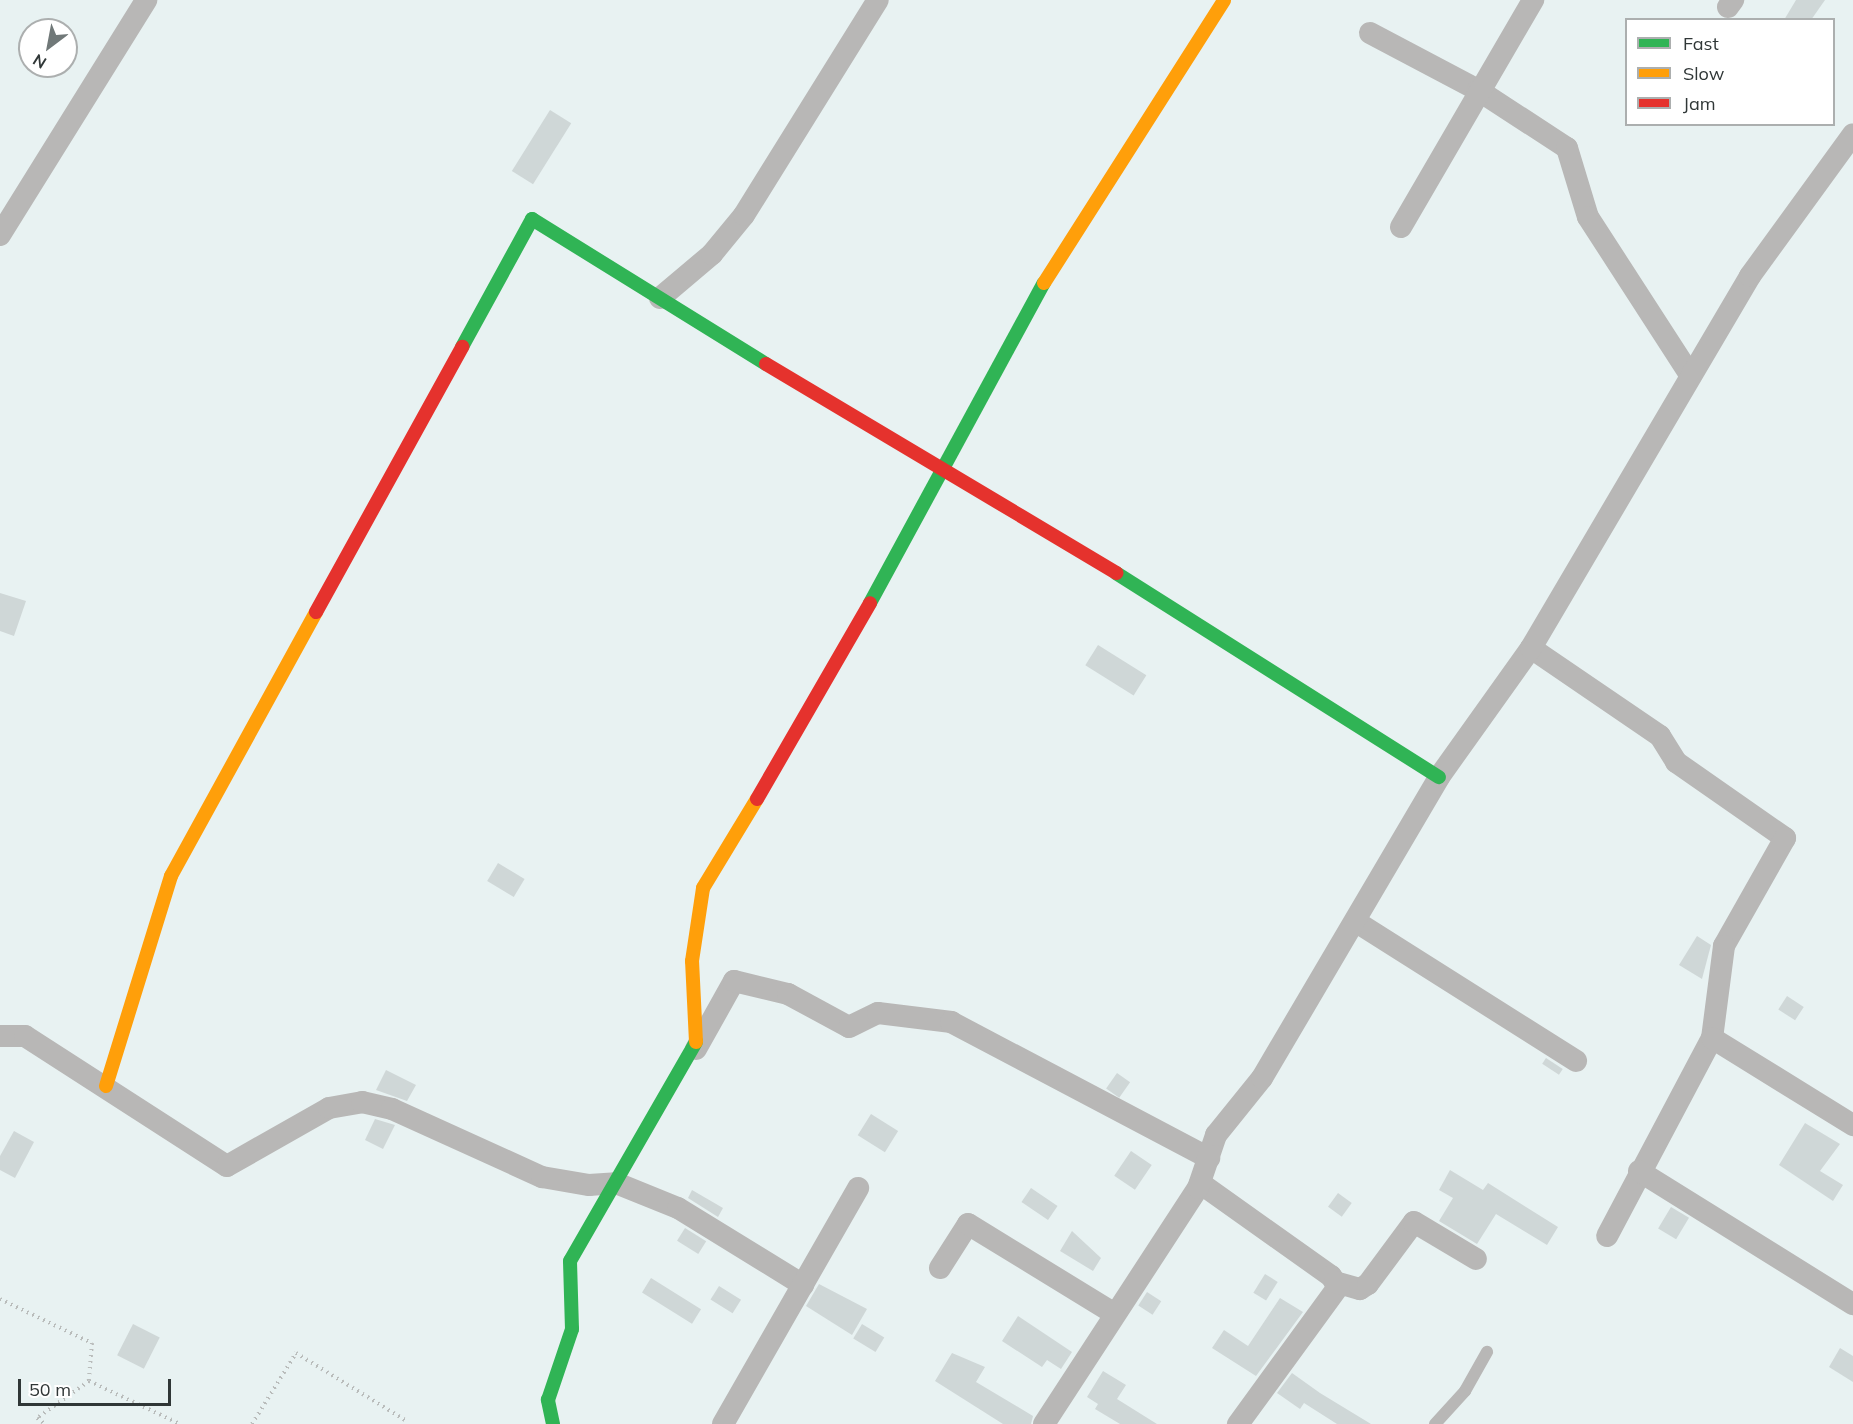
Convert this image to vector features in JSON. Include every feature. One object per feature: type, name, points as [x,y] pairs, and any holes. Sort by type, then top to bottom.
[{"type":"street","points":[[0,235],[146,0]]},
{"type":"street","points":[[660,298],[712,254],[744,215],[878,0]]},
{"type":"street","points":[[696,1049],[692,961],[703,888],[815,704],[1054,264],[1224,0]]},
{"type":"street","points":[[1401,227],[1478,90],[1533,0]]},
{"type":"street","points":[[1370,33],[1478,90],[1567,148],[1588,217],[1690,376]]},
{"type":"street","points":[[1044,1424],[1200,1182],[1216,1136],[1244,1106],[1358,923],[1439,777],[1530,648],[1750,276],[1853,134]]},
{"type":"street","points":[[106,1086],[171,876],[532,219],[941,472],[1061,536],[1187,621],[1439,777]]},
{"type":"street","points":[[1530,648],[1660,736],[1676,762],[1785,838],[1724,946],[1712,1038],[1639,1171],[1607,1236]]},
{"type":"street","points":[[1358,923],[1576,1061]]},
{"type":"street","points":[[553,1424],[548,1400],[572,1329],[570,1261],[734,981],[788,993],[849,1027],[878,1013],[951,1022],[1209,1158]]},
{"type":"street","points":[[0,1036],[25,1036],[227,1166],[329,1108],[362,1102],[392,1109],[542,1177],[589,1185],[616,1183],[678,1208],[803,1285]]},
{"type":"street","points":[[1712,1038],[1853,1125]]},
{"type":"street","points":[[1639,1171],[1853,1304]]},
{"type":"street","points":[[1200,1182],[1335,1282],[1360,1289],[1368,1284],[1414,1222],[1476,1259]]},
{"type":"street","points":[[723,1424],[858,1188]]},
{"type":"street","points":[[940,1268],[968,1224],[1115,1314]]},
{"type":"street","points":[[1238,1424],[1338,1287],[1335,1282]]},
{"type":"lane","points":[[1435,1424],[1465,1391],[1487,1352]]},
{"type":"path","points":[[0,1299],[92,1343],[89,1381]]},
{"type":"path","points":[[252,1424],[296,1353],[405,1420]]},
{"type":"path","points":[[45,1424],[37,1418],[89,1381]]},
{"type":"path","points":[[89,1381],[180,1424]]},
{"type":"building","points":[[1796,0],[1825,0],[1812,18],[1785,18]]},
{"type":"building","points":[[550,110],[571,123],[533,184],[512,171]]},
{"type":"building","points":[[0,593],[26,601],[14,636],[0,631]]},
{"type":"building","points":[[1098,645],[1146,675],[1134,696],[1085,665]]},
{"type":"building","points":[[498,863],[525,879],[514,897],[487,881]]},
{"type":"building","points":[[1697,936],[1711,945],[1702,979],[1679,965]]},
{"type":"building","points":[[1787,996],[1804,1007],[1795,1020],[1778,1009]]},
{"type":"building","points":[[1546,1058],[1563,1069],[1559,1075],[1542,1064]]},
{"type":"building","points":[[386,1070],[416,1085],[407,1101],[376,1090]]},
{"type":"building","points":[[1117,1073],[1130,1082],[1119,1098],[1106,1089]]},
{"type":"building","points":[[871,1114],[898,1131],[885,1152],[858,1135]]},
{"type":"building","points":[[375,1119],[395,1125],[383,1149],[365,1140]]},
{"type":"building","points":[[1805,1123],[1840,1144],[1820,1171],[1843,1185],[1833,1201],[1779,1165]]},
{"type":"building","points":[[14,1131],[34,1142],[15,1178],[0,1170],[0,1156]]},
{"type":"building","points":[[1131,1151],[1152,1165],[1135,1190],[1114,1176]]},
{"type":"building","points":[[1450,1170],[1483,1190],[1488,1183],[1558,1227],[1547,1245],[1496,1214],[1477,1244],[1439,1221],[1453,1198],[1439,1190]]},
{"type":"building","points":[[1031,1188],[1058,1206],[1048,1220],[1021,1202]]},
{"type":"building","points":[[692,1190],[723,1208],[718,1217],[688,1198]]},
{"type":"building","points":[[1338,1193],[1352,1203],[1342,1217],[1328,1207]]},
{"type":"building","points":[[1671,1207],[1689,1218],[1676,1239],[1658,1228]]},
{"type":"building","points":[[685,1228],[706,1241],[698,1254],[677,1241]]},
{"type":"building","points":[[1072,1231],[1101,1258],[1093,1271],[1060,1251]]},
{"type":"building","points":[[1265,1274],[1278,1282],[1266,1301],[1253,1293]]},
{"type":"building","points":[[651,1278],[701,1309],[692,1324],[642,1292]]},
{"type":"building","points":[[819,1284],[867,1309],[852,1335],[806,1306]]},
{"type":"building","points":[[719,1286],[741,1300],[733,1313],[711,1300]]},
{"type":"building","points":[[1147,1292],[1161,1301],[1153,1315],[1138,1305]]},
{"type":"building","points":[[1280,1298],[1303,1312],[1256,1376],[1212,1348],[1224,1330],[1248,1346]]},
{"type":"building","points":[[1018,1316],[1072,1352],[1061,1369],[1047,1360],[1042,1367],[1002,1341]]},
{"type":"building","points":[[133,1324],[160,1338],[144,1369],[117,1355]]},
{"type":"building","points":[[862,1324],[884,1337],[876,1352],[853,1339]]},
{"type":"building","points":[[1840,1348],[1853,1356],[1853,1382],[1829,1367]]},
{"type":"building","points":[[952,1353],[985,1367],[976,1382],[1033,1416],[1031,1424],[1003,1424],[935,1381]]},
{"type":"building","points":[[1103,1371],[1126,1385],[1117,1399],[1157,1424],[1120,1424],[1095,1409],[1098,1404],[1087,1397]]},
{"type":"building","points":[[1292,1373],[1371,1424],[1337,1424],[1304,1403],[1300,1409],[1277,1393]]},
{"type":"traffic: fast","points":[[462,347],[532,219],[766,364]]},
{"type":"traffic: fast","points":[[870,603],[1044,283]]},
{"type":"traffic: fast","points":[[1116,573],[1439,777]]},
{"type":"traffic: fast","points":[[553,1424],[548,1400],[572,1329],[570,1261],[696,1042]]},
{"type":"traffic: slow","points":[[1044,283],[1224,0]]},
{"type":"traffic: slow","points":[[106,1086],[171,876],[316,612]]},
{"type":"traffic: slow","points":[[696,1042],[692,961],[703,888],[757,799]]},
{"type":"traffic: jam","points":[[316,612],[462,347]]},
{"type":"traffic: jam","points":[[766,364],[1116,573]]},
{"type":"traffic: jam","points":[[757,799],[870,603]]}]
